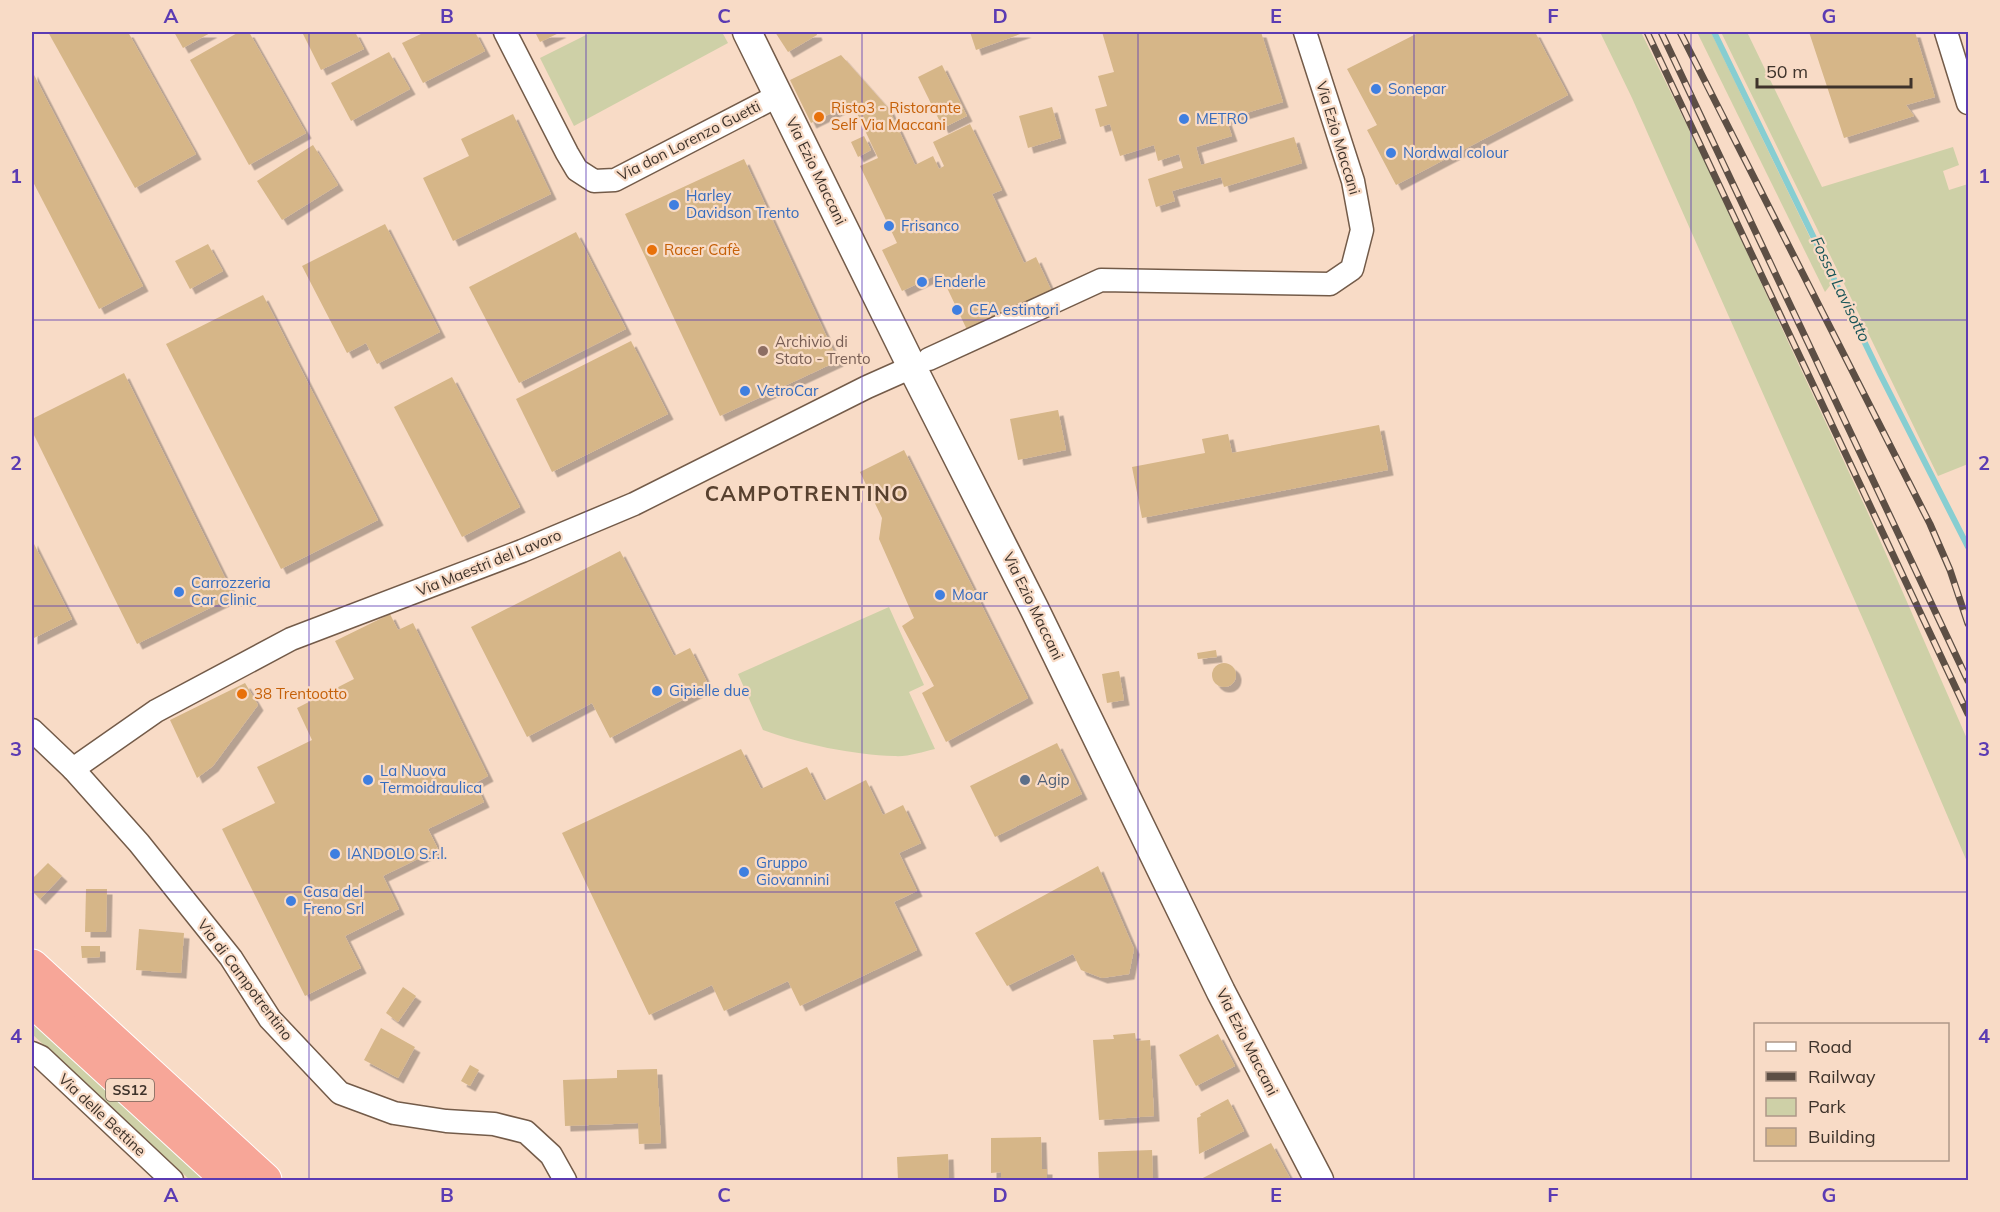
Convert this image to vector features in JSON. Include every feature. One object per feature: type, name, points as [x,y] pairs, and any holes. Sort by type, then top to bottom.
[{"type":"highway","name":"SS12","points":[[33,974],[229,1180]]},
{"type":"highway","name":"SS12","points":[[33,974],[265,1180]]},
{"type":"street","name":"Via don Lorenzo Guetti","points":[[505,32],[577,170],[594,181],[615,180],[779,95]]},
{"type":"street","name":"Via Ezio Maccani","points":[[747,32],[921,363],[1034,608],[1221,992],[1319,1180]]},
{"type":"street","name":"Via Ezio Maccani","points":[[921,363],[1101,280],[1330,284],[1352,269],[1362,230],[1353,181],[1305,32]]},
{"type":"street","points":[[1946,32],[1968,103]]},
{"type":"street","name":"Via Maestri del Lavoro","points":[[73,769],[156,711],[291,639],[522,551],[634,504],[867,387],[921,363]]},
{"type":"street","name":"Via di Campotrentino","points":[[32,730],[73,769],[139,843],[231,958],[270,1019],[340,1093],[394,1113],[494,1124],[526,1132],[551,1155],[565,1180]]},
{"type":"street","name":"Via delle Bettine","points":[[32,1053],[41,1057],[172,1180]]},
{"type":"green space","points":[[592,32],[722,32],[728,43],[574,126],[540,58]]},
{"type":"green space","points":[[1600,32],[1641,32],[1712,176],[1868,513],[1968,741],[1968,864],[1870,635],[1632,98]]},
{"type":"green space","points":[[1697,32],[1711,32],[1832,283],[1825,292]]},
{"type":"green space","points":[[1721,32],[1747,32],[1822,187],[1953,147],[1959,165],[1943,171],[1949,190],[1968,184],[1968,464],[1938,476]]},
{"type":"green space","points":[[889,607],[924,685],[909,692],[935,749],[899,756],[879,755],[810,744],[763,730],[738,674]]},
{"type":"green space","points":[[32,1015],[209,1180],[190,1180],[32,1034]]},
{"type":"building","points":[[48,32],[128,32],[196,154],[135,188]]},
{"type":"building","points":[[174,32],[212,32],[183,48]]},
{"type":"building","points":[[239,32],[249,32],[306,133],[249,165],[190,60]]},
{"type":"building","points":[[302,32],[355,32],[364,49],[321,70]]},
{"type":"building","points":[[425,32],[475,32],[485,51],[423,83],[402,43]]},
{"type":"building","points":[[535,32],[561,32],[540,42]]},
{"type":"building","points":[[775,32],[816,32],[817,35],[788,52]]},
{"type":"building","points":[[970,32],[1026,32],[976,50]]},
{"type":"building","points":[[1102,32],[1261,32],[1283,102],[1226,119],[1232,136],[1196,147],[1201,165],[1294,137],[1302,163],[1224,187],[1221,177],[1172,191],[1175,201],[1156,207],[1148,179],[1183,168],[1179,154],[1158,161],[1154,145],[1120,156],[1110,124],[1100,127],[1095,109],[1107,106],[1098,76],[1114,72]]},
{"type":"building","points":[[1420,32],[1535,32],[1568,95],[1396,185],[1367,130],[1377,125],[1347,69]]},
{"type":"building","points":[[1809,32],[1915,32],[1935,97],[1906,105],[1914,116],[1844,138]]},
{"type":"building","points":[[389,52],[410,89],[351,121],[331,83]]},
{"type":"building","points":[[841,55],[889,109],[915,165],[933,156],[939,169],[944,166],[933,142],[970,124],[1002,190],[992,194],[1024,263],[1036,257],[1053,294],[969,334],[940,273],[902,291],[882,250],[897,243],[860,166],[878,158],[852,103],[811,123],[790,80]]},
{"type":"building","points":[[942,65],[967,116],[943,128],[918,77]]},
{"type":"building","points":[[32,71],[143,286],[99,309],[32,180]]},
{"type":"building","points":[[1052,107],[1061,138],[1028,148],[1019,116]]},
{"type":"building","points":[[513,114],[551,194],[453,241],[423,178],[469,156],[461,139]]},
{"type":"building","points":[[864,136],[871,150],[858,157],[851,142]]},
{"type":"building","points":[[313,145],[338,185],[282,220],[257,181]]},
{"type":"building","points":[[744,159],[838,361],[720,416],[625,214]]},
{"type":"building","points":[[385,224],[440,332],[377,364],[366,343],[347,353],[302,266]]},
{"type":"building","points":[[576,232],[626,329],[519,383],[469,287]]},
{"type":"building","points":[[208,244],[223,271],[190,289],[175,261]]},
{"type":"building","points":[[263,295],[378,520],[281,569],[166,344]]},
{"type":"building","points":[[631,341],[668,414],[552,472],[516,399]]},
{"type":"building","points":[[124,373],[234,596],[137,644],[32,431],[32,419]]},
{"type":"building","points":[[452,377],[520,507],[462,537],[394,407]]},
{"type":"building","points":[[1058,410],[1066,450],[1018,460],[1010,419]]},
{"type":"building","points":[[1379,425],[1388,470],[1142,518],[1132,467],[1205,453],[1202,439],[1228,434],[1232,453]]},
{"type":"building","name":"Moar","points":[[904,450],[1028,698],[946,742],[922,693],[934,686],[902,626],[914,618],[879,539],[882,518],[860,472]]},
{"type":"building","points":[[32,540],[72,619],[32,639]]},
{"type":"building","points":[[620,551],[674,656],[690,648],[709,686],[610,738],[592,703],[527,737],[471,627]]},
{"type":"building","points":[[390,614],[398,630],[413,623],[488,776],[475,783],[484,802],[428,829],[438,849],[383,876],[399,909],[345,936],[361,968],[305,996],[222,829],[275,803],[257,767],[312,740],[297,708],[354,679],[335,641]]},
{"type":"building","points":[[1216,650],[1217,657],[1198,659],[1197,653]]},
{"type":"building","points":[[1224,663],[1232,667],[1236,675],[1232,683],[1224,687],[1216,683],[1212,675],[1216,667]]},
{"type":"building","points":[[1119,671],[1124,700],[1107,703],[1102,674]]},
{"type":"building","points":[[245,683],[258,705],[213,766],[197,778],[170,720]]},
{"type":"building","points":[[1057,743],[1082,794],[995,837],[970,786]]},
{"type":"building","name":"Gruppo Giovannini","points":[[741,749],[761,789],[807,767],[824,801],[866,780],[883,815],[903,805],[921,843],[899,853],[917,891],[894,902],[917,950],[800,1006],[788,981],[724,1011],[712,985],[649,1015],[562,833]]},
{"type":"building","points":[[48,863],[62,876],[40,899],[32,891],[32,879]]},
{"type":"building","points":[[1098,866],[1134,949],[1129,974],[1102,978],[1081,970],[1073,954],[1007,986],[975,933]]},
{"type":"building","points":[[86,889],[107,889],[106,932],[85,932]]},
{"type":"building","points":[[139,929],[184,933],[181,973],[136,970]]},
{"type":"building","points":[[81,946],[100,946],[100,957],[82,958]]},
{"type":"building","points":[[403,987],[416,996],[398,1022],[386,1013]]},
{"type":"building","points":[[381,1028],[415,1047],[398,1078],[364,1060]]},
{"type":"building","points":[[1135,1033],[1136,1041],[1150,1040],[1154,1116],[1099,1120],[1093,1040],[1114,1039],[1113,1035]]},
{"type":"building","points":[[1218,1034],[1235,1066],[1196,1086],[1179,1055]]},
{"type":"building","points":[[470,1065],[479,1070],[470,1086],[461,1081]]},
{"type":"building","points":[[657,1069],[661,1143],[639,1144],[638,1123],[565,1126],[563,1080],[617,1078],[617,1070]]},
{"type":"building","points":[[1228,1099],[1244,1131],[1199,1154],[1197,1118],[1201,1116],[1200,1114]]},
{"type":"building","points":[[1041,1137],[1042,1169],[1047,1169],[1047,1180],[1001,1180],[1001,1172],[991,1173],[991,1138]]},
{"type":"building","points":[[1271,1143],[1291,1180],[1199,1180]]},
{"type":"building","points":[[1152,1150],[1153,1180],[1099,1180],[1098,1152]]},
{"type":"building","points":[[948,1154],[949,1180],[898,1180],[897,1157]]},
{"type":"waterway","name":"Fossa Lavisotto","points":[[1714,32],[1880,374],[1968,547]]},
{"type":"railway","points":[[1647,32],[1968,714]]},
{"type":"railway","points":[[1661,32],[1968,681]]},
{"type":"railway","points":[[1680,32],[1930,524],[1950,570],[1968,624]]},
{"type":"place","name":"Sonepar","points":[[1376,89]]},
{"type":"place","name":"Risto3 - Ristorante Self Via Maccani","points":[[819,117]]},
{"type":"place","name":"METRO","points":[[1184,119]]},
{"type":"place","name":"Nordwal colour","points":[[1391,153]]},
{"type":"place","name":"Harley Davidson Trento","points":[[674,205]]},
{"type":"place","name":"Frisanco","points":[[889,226]]},
{"type":"place","name":"Racer Cafè","points":[[652,250]]},
{"type":"place","name":"Enderle","points":[[922,282]]},
{"type":"place","name":"CEA estintori","points":[[957,310]]},
{"type":"place","name":"Archivio di Stato - Trento","points":[[763,351]]},
{"type":"place","name":"VetroCar","points":[[745,391]]},
{"type":"place","name":"Carrozzeria Car Clinic","points":[[179,592]]},
{"type":"place","name":"Moar","points":[[940,595]]},
{"type":"place","name":"Gipielle due","points":[[657,691]]},
{"type":"place","name":"38 Trentootto","points":[[242,694]]},
{"type":"place","name":"La Nuova Termoidraulica","points":[[368,780]]},
{"type":"place","name":"Agip","points":[[1025,780]]},
{"type":"place","name":"IANDOLO S.r.l.","points":[[335,854]]},
{"type":"place","name":"Gruppo Giovannini","points":[[744,872]]},
{"type":"place","name":"Casa del Freno Srl","points":[[291,901]]},
{"type":"district","name":"CAMPOTRENTINO","points":[[807,494]]}]
